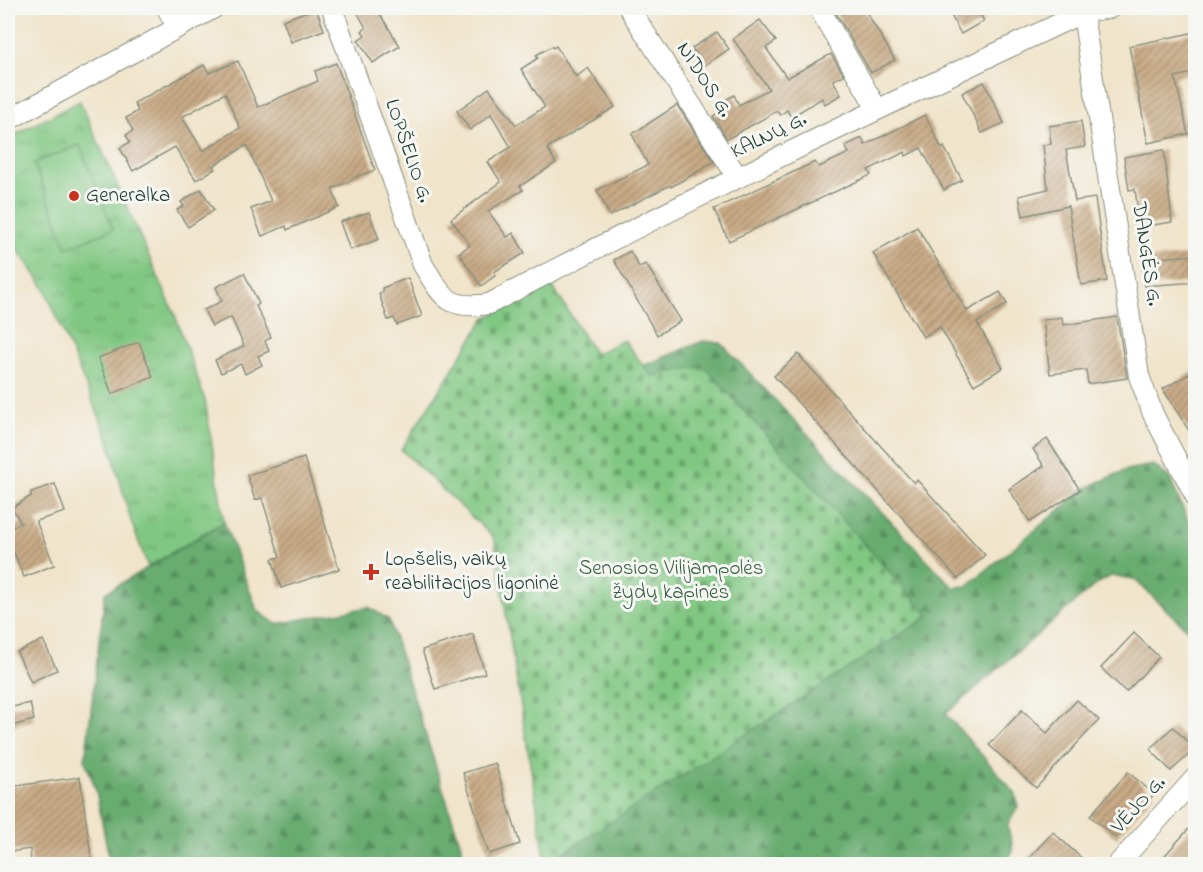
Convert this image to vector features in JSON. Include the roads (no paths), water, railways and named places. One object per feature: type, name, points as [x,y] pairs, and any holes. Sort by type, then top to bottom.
[{"type":"street","points":[[167,8],[177,27]]},
{"type":"street","points":[[8,120],[214,8]]},
{"type":"street","name":"LOPŠELIO G.","points":[[332,8],[423,265],[439,290],[452,303]]},
{"type":"street","name":"NIDOS G.","points":[[629,8],[738,178]]},
{"type":"street","points":[[819,8],[877,109]]},
{"type":"street","name":"KALNŲ G.","points":[[452,303],[469,307],[489,304],[622,234],[1083,10],[1110,8]]},
{"type":"street","name":"DANGĖS G.","points":[[1083,10],[1139,376],[1153,414],[1196,497]]},
{"type":"street","name":"VĖJO G.","points":[[1118,864],[1196,777]]},
{"type":"place","name":"Generalka","points":[[74,196]]},
{"type":"place","name":"Lopšelis, vaikų reabilitacijos ligoninė","points":[[371,572]]},
{"type":"park label","name":"Senosios Vilijampolės žydų kapinės","points":[[671,581]]}]
